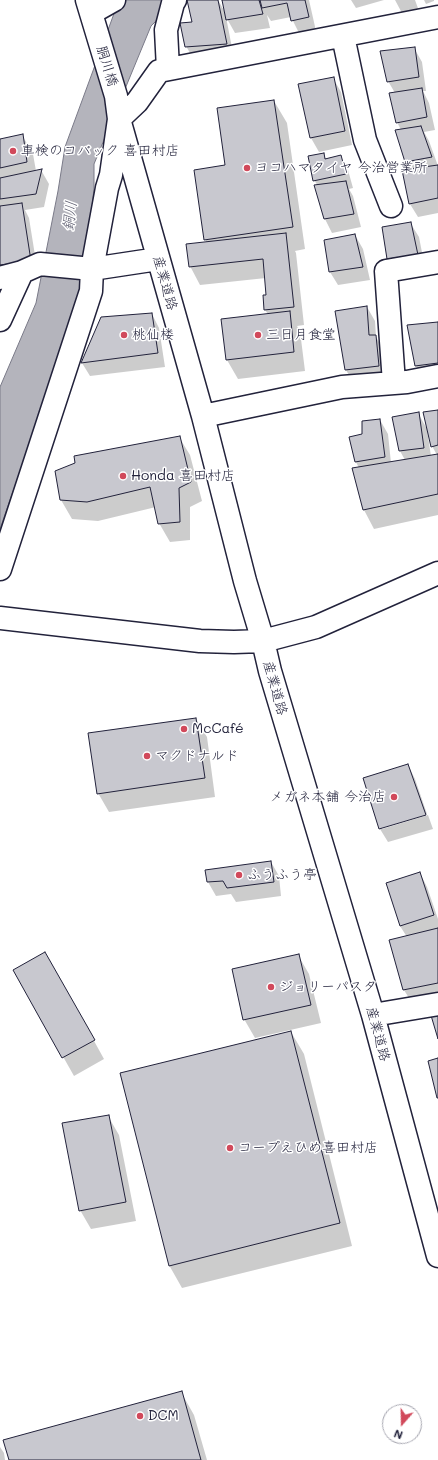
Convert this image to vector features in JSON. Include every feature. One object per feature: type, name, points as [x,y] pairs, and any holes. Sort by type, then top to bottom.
[{"type":"street","points":[[89,7],[114,0]]},
{"type":"street","points":[[168,70],[166,30],[173,3],[176,0]]},
{"type":"street","name":"胴川橋","points":[[89,7],[116,96],[119,119]]},
{"type":"street","points":[[0,569],[90,291],[92,269],[107,188],[111,175],[119,119],[137,102],[159,72],[438,18]]},
{"type":"street","points":[[343,36],[365,140],[391,206]]},
{"type":"street","name":"産業道路","points":[[119,119],[203,416],[245,582],[263,641],[270,671],[373,1015],[438,1256]]},
{"type":"street","points":[[0,278],[22,272],[40,264],[92,269],[158,259]]},
{"type":"street","points":[[394,383],[386,271],[438,262]]},
{"type":"street","points":[[0,320],[22,272]]},
{"type":"street","points":[[203,416],[342,387],[394,383],[438,376]]},
{"type":"street","points":[[0,618],[200,640],[234,642],[263,641],[316,628],[438,573]]},
{"type":"street","points":[[373,1015],[438,1004]]},
{"type":"water","name":"銅川","points":[[119,0],[167,0],[156,21],[151,26],[94,164],[94,188],[84,287],[0,529],[0,387],[36,303],[65,147]]},
{"type":"building","points":[[187,0],[218,0],[227,44],[185,47],[180,23],[192,22]]},
{"type":"building","points":[[222,0],[259,0],[263,14],[226,20]]},
{"type":"building","points":[[260,0],[305,0],[309,17],[291,21],[287,3],[262,8]]},
{"type":"building","points":[[415,47],[419,77],[387,82],[380,51]]},
{"type":"building","points":[[334,77],[345,131],[310,138],[298,84]]},
{"type":"building","points":[[422,88],[427,117],[396,123],[389,93]]},
{"type":"building","name":"ヨコハマタイヤ 今治営業所","points":[[274,100],[293,227],[204,240],[194,170],[225,165],[217,108]]},
{"type":"building","points":[[421,126],[432,157],[405,162],[395,130]]},
{"type":"building","name":"車検のコバック 喜田村店","points":[[23,134],[27,162],[0,168],[0,139]]},
{"type":"building","points":[[324,153],[325,159],[341,155],[346,174],[313,181],[308,156]]},
{"type":"building","points":[[438,165],[438,198],[409,204],[402,170]]},
{"type":"building","points":[[42,169],[36,194],[0,199],[0,178]]},
{"type":"building","points":[[346,181],[354,214],[324,219],[314,185]]},
{"type":"building","points":[[22,203],[31,261],[0,265],[0,206]]},
{"type":"building","points":[[411,222],[418,255],[387,259],[382,227]]},
{"type":"building","points":[[286,233],[294,307],[264,310],[263,295],[266,295],[263,259],[189,267],[186,244]]},
{"type":"building","points":[[355,234],[363,267],[329,272],[324,240]]},
{"type":"building","points":[[367,306],[369,335],[376,335],[379,366],[345,370],[335,311]]},
{"type":"building","name":"三日月食堂","points":[[290,311],[294,352],[226,360],[221,319]]},
{"type":"building","name":"桃仙楼","points":[[152,313],[158,353],[81,363],[101,317]]},
{"type":"building","points":[[438,322],[438,363],[415,366],[407,325]]},
{"type":"building","points":[[438,410],[438,445],[431,447],[423,412]]},
{"type":"building","points":[[419,412],[424,448],[399,451],[392,417]]},
{"type":"building","points":[[380,419],[385,457],[355,462],[349,437],[362,434],[362,421]]},
{"type":"building","name":"Honda 喜田村店","points":[[180,436],[191,482],[179,488],[180,522],[158,524],[150,487],[87,502],[60,500],[55,471],[75,463],[74,456]]},
{"type":"building","points":[[438,454],[438,494],[363,510],[352,468]]},
{"type":"building","name":"マクドナルド","points":[[196,718],[205,778],[97,794],[88,733]]},
{"type":"building","name":"メガネ本舗 今治店","points":[[408,764],[426,815],[379,829],[363,778]]},
{"type":"building","name":"ふうふう亭","points":[[271,861],[274,882],[227,888],[223,881],[207,882],[205,870]]},
{"type":"building","points":[[420,872],[434,915],[400,926],[386,883]]},
{"type":"building","points":[[438,928],[438,983],[403,990],[389,940]]},
{"type":"building","points":[[45,952],[95,1040],[62,1058],[13,970]]},
{"type":"building","name":"ジョリーパスタ","points":[[299,954],[311,1005],[243,1020],[232,969]]},
{"type":"building","points":[[438,1010],[438,1039],[430,1012]]},
{"type":"building","name":"コープえひめ喜田村店","points":[[291,1031],[340,1223],[169,1266],[120,1073]]},
{"type":"building","points":[[438,1058],[438,1098],[437,1098],[428,1061]]},
{"type":"building","points":[[109,1115],[126,1202],[79,1211],[62,1123]]},
{"type":"building","name":"DCM","points":[[182,1391],[201,1460],[9,1460],[3,1440]]},
{"type":"place","name":"車検のコバック 喜田村店","points":[[13,151]]},
{"type":"place","name":"ヨコハマタイヤ 今治営業所","points":[[247,168]]},
{"type":"place","name":"桃仙楼","points":[[124,335]]},
{"type":"place","name":"三日月食堂","points":[[258,335]]},
{"type":"place","name":"Honda 喜田村店","points":[[123,476]]},
{"type":"place","name":"McCafé","points":[[184,729]]},
{"type":"place","name":"マクドナルド","points":[[147,756]]},
{"type":"place","name":"メガネ本舗 今治店","points":[[394,797]]},
{"type":"place","name":"ふうふう亭","points":[[239,875]]},
{"type":"place","name":"ジョリーパスタ","points":[[271,987]]},
{"type":"place","name":"コープえひめ喜田村店","points":[[230,1148]]},
{"type":"place","name":"DCM","points":[[140,1416]]}]
